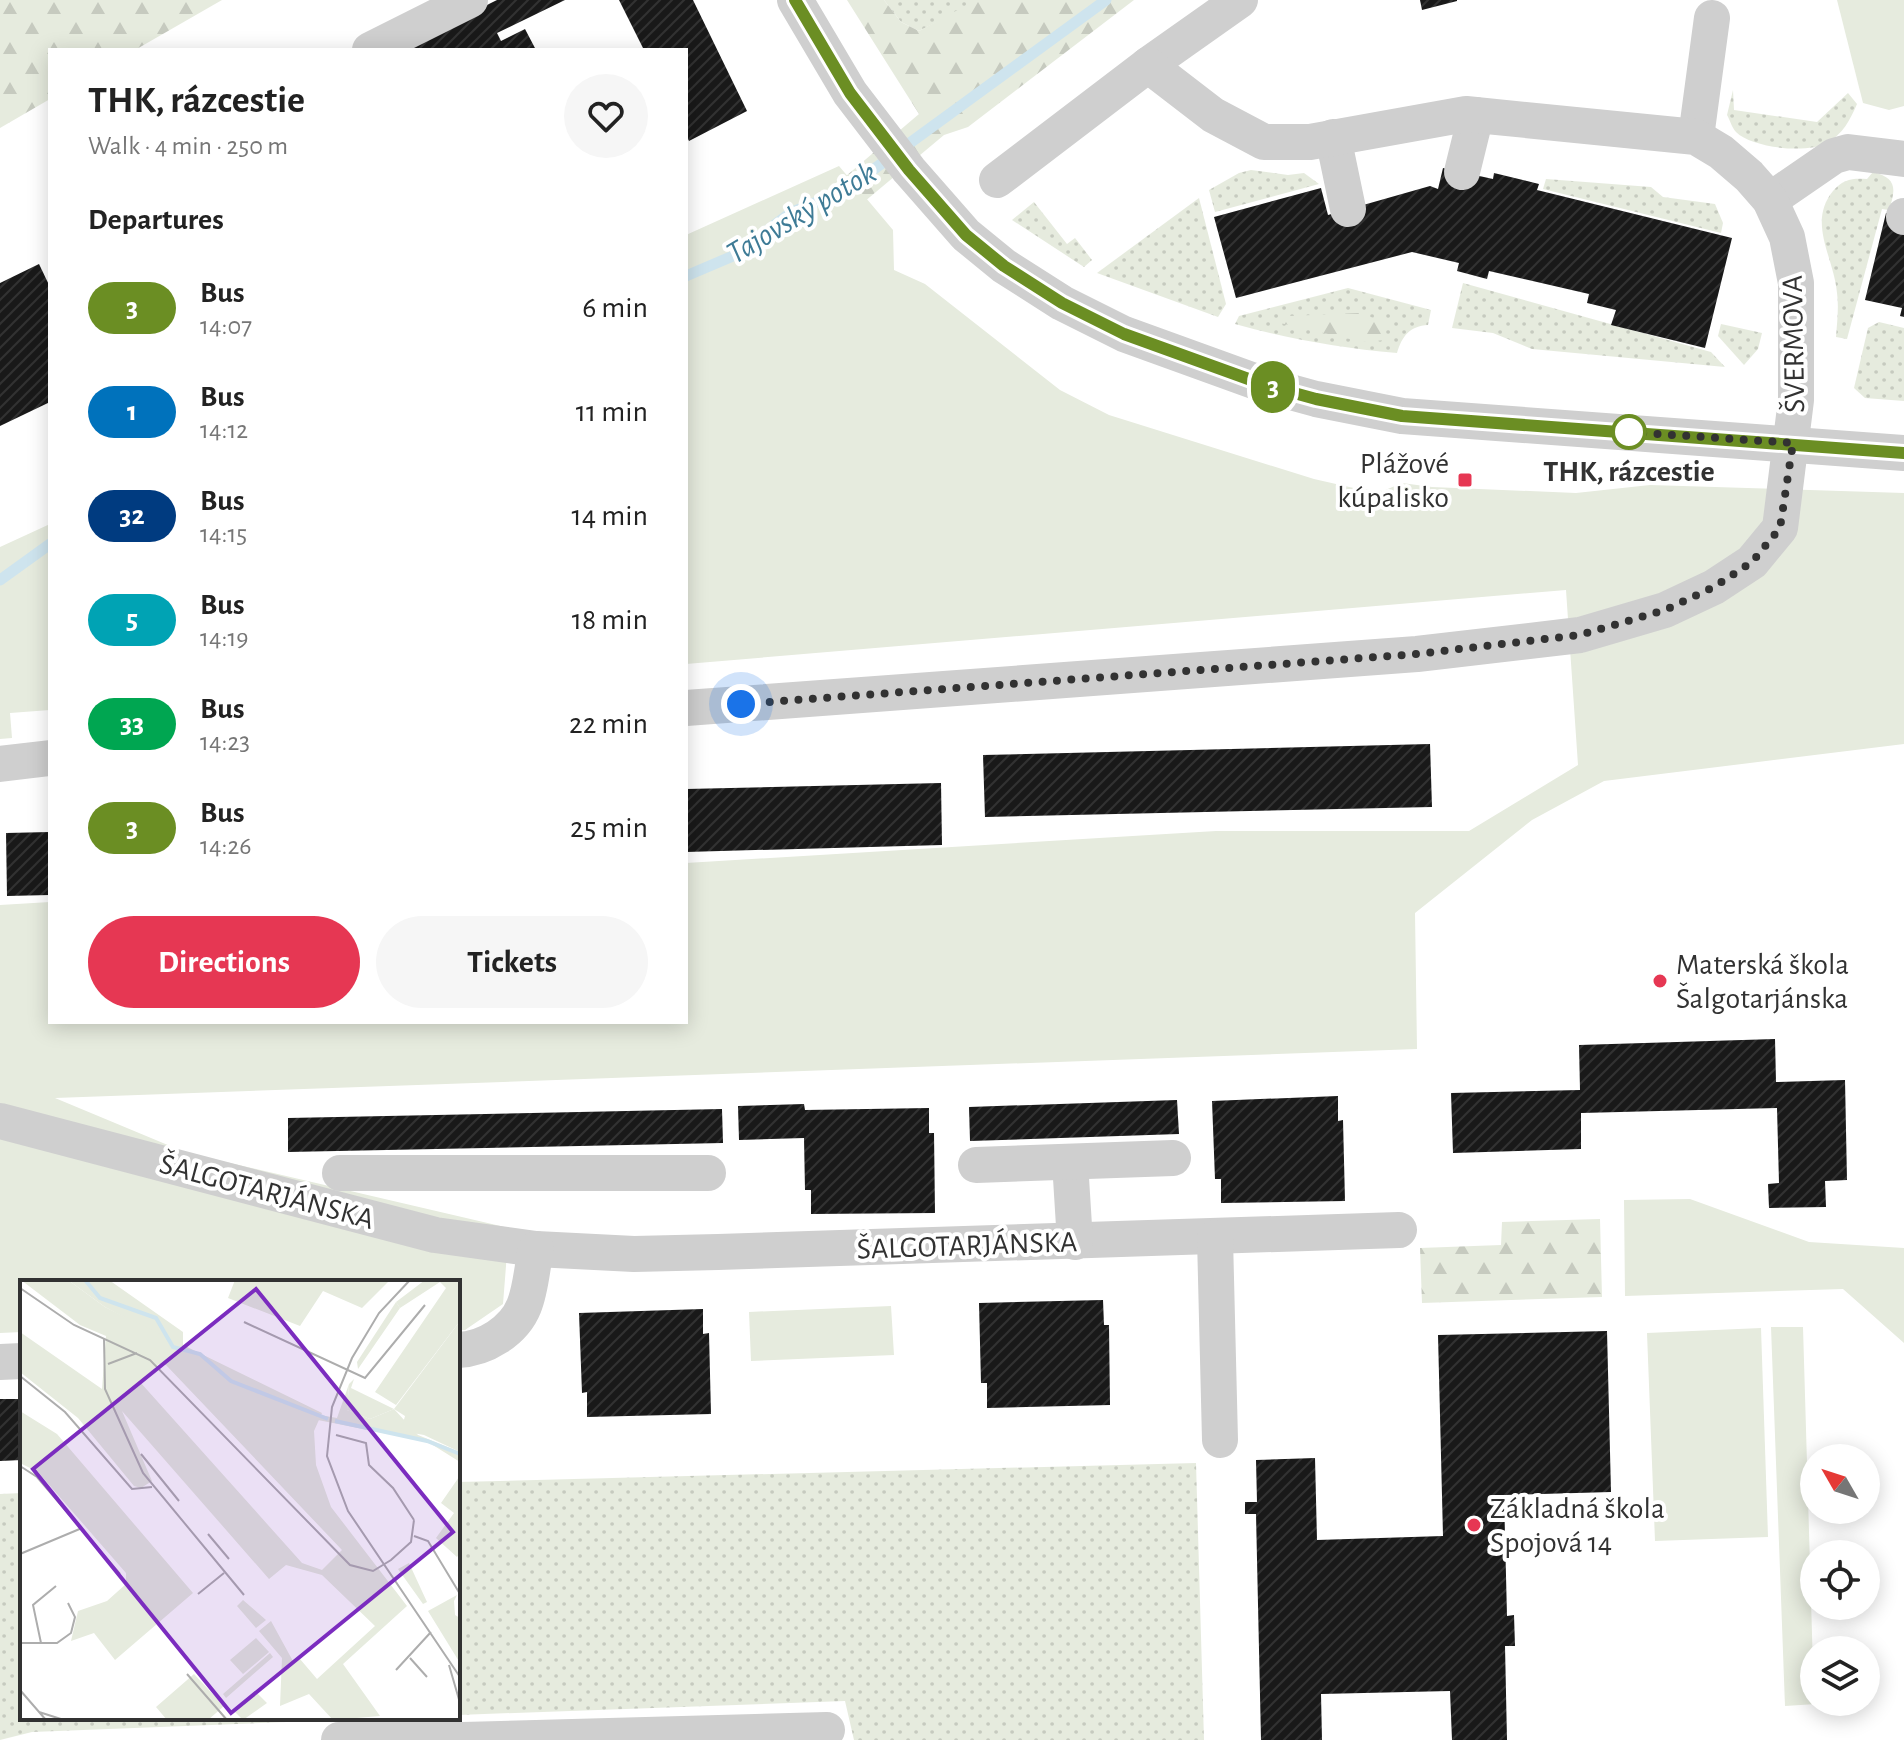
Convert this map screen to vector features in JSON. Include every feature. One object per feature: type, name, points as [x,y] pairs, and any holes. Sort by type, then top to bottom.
[{"type":"street","points":[[374,48],[470,0]]},
{"type":"street","name":"ŠVERMOVA","points":[[795,0],[850,93],[909,170],[966,235],[1004,266],[1062,303],[1124,334],[1265,385],[1402,416],[1904,453]]},
{"type":"street","points":[[997,180],[1148,65],[1240,0]]},
{"type":"street","points":[[1148,65],[1213,115],[1264,142],[1310,142],[1466,114],[1696,137],[1712,18]]},
{"type":"street","points":[[1462,172],[1476,115]]},
{"type":"street","points":[[1333,137],[1348,209]]},
{"type":"street","name":"ŠVERMOVA","points":[[1696,137],[1721,152],[1749,176],[1770,200],[1787,237],[1796,283],[1793,443]]},
{"type":"street","points":[[1770,200],[1834,156],[1848,152],[1904,159]]},
{"type":"street","points":[[688,708],[1417,654],[1580,635],[1665,610],[1714,587],[1752,562],[1780,528],[1793,443]]},
{"type":"street","points":[[0,764],[48,758]]},
{"type":"street","name":"ŠALGOTARJÁNSKA","points":[[0,1121],[435,1235],[536,1249],[634,1254],[1399,1230]]},
{"type":"street","points":[[976,1165],[1173,1158]]},
{"type":"street","points":[[1070,1162],[1075,1242]]},
{"type":"street","points":[[340,1173],[708,1173]]},
{"type":"street","points":[[366,1217],[382,1173]]},
{"type":"street","points":[[1215,1238],[1220,1440]]},
{"type":"street","points":[[460,1350],[471,1350],[505,1333],[524,1307],[536,1249]]},
{"type":"street","points":[[0,1362],[20,1361]]},
{"type":"street","points":[[339,1740],[463,1740],[827,1730]]},
{"type":"green space","points":[[0,0],[222,0],[138,48],[48,48],[48,100],[0,128]]},
{"type":"green space","points":[[847,0],[884,0],[901,22],[919,31],[976,0],[1134,0],[968,127],[944,135],[858,207],[839,182],[919,114]]},
{"type":"green space","points":[[884,0],[980,0],[919,31],[901,22]]},
{"type":"green space","points":[[1837,0],[1904,0],[1904,106],[1889,110],[1863,103]]},
{"type":"green space","points":[[1733,90],[1734,110],[1817,122],[1848,93],[1857,104],[1845,126],[1827,143],[1807,148],[1780,148],[1744,138],[1735,130],[1727,115]]},
{"type":"green space","points":[[839,166],[893,230],[894,270],[925,284],[1060,390],[1109,415],[1314,479],[1358,489],[1383,491],[1402,483],[1576,493],[1650,485],[1904,493],[1904,744],[1604,781],[1532,820],[1415,913],[1417,1049],[55,1098],[187,1153],[509,1228],[503,1304],[465,1330],[460,1330],[460,1280],[20,1280],[20,1332],[0,1333],[0,905],[48,902],[48,1024],[688,1024],[688,863],[1216,831],[1469,831],[1578,765],[1566,590],[688,664],[688,234]]},
{"type":"green space","points":[[1251,170],[1288,175],[1304,173],[1319,184],[1215,212],[1209,190],[1239,173]]},
{"type":"green space","points":[[1873,172],[1890,181],[1893,196],[1889,210],[1882,209],[1847,339],[1836,337],[1837,293],[1824,240],[1822,215],[1837,187],[1848,180],[1867,179]]},
{"type":"green space","points":[[1546,179],[1651,187],[1663,197],[1715,204],[1723,223],[1721,233],[1543,189]]},
{"type":"green space","points":[[1199,198],[1226,304],[1218,317],[1097,273]]},
{"type":"green space","points":[[1034,202],[1067,244],[1075,238],[1092,260],[1084,267],[1012,220]]},
{"type":"green space","points":[[1463,283],[1711,352],[1725,367],[1532,349],[1493,333],[1452,328]]},
{"type":"green space","points":[[1348,288],[1431,310],[1428,325],[1416,327],[1408,333],[1397,353],[1315,342],[1235,324],[1239,316]]},
{"type":"green space","points":[[1359,313],[1385,322],[1386,340],[1363,342],[1280,323],[1289,316]]},
{"type":"green space","points":[[1879,322],[1904,328],[1904,401],[1865,398],[1854,388],[1868,328]]},
{"type":"green space","points":[[1721,324],[1762,333],[1758,349],[1744,365],[1718,336]]},
{"type":"green space","points":[[48,525],[48,710],[10,713],[12,738],[0,739],[0,547]]},
{"type":"green space","points":[[1690,1199],[1809,1242],[1904,1248],[1904,1343],[1843,1289],[1625,1296],[1624,1200]]},
{"type":"green space","points":[[1600,1219],[1602,1297],[1422,1303],[1420,1248],[1501,1245],[1502,1222]]},
{"type":"green space","points":[[891,1306],[894,1355],[751,1361],[749,1312]]},
{"type":"green space","points":[[1771,1327],[1803,1327],[1806,1444],[1800,1444],[1800,1524],[1809,1524],[1809,1540],[1800,1540],[1800,1620],[1812,1620],[1812,1636],[1800,1636],[1800,1705],[1785,1706]]},
{"type":"green space","points":[[1761,1328],[1768,1537],[1655,1541],[1647,1333]]},
{"type":"green space","points":[[1196,1463],[1204,1740],[854,1740],[845,1701],[460,1715],[460,1482]]},
{"type":"green space","points":[[20,1493],[20,1720],[338,1720],[32,1732],[0,1740],[0,1494]]},
{"type":"building","points":[[497,0],[565,0],[497,33],[501,41],[525,29],[535,48],[404,46]]},
{"type":"building","points":[[619,0],[693,0],[747,111],[689,141],[688,48],[643,48]]},
{"type":"building","points":[[1420,0],[1457,0],[1457,1],[1422,10]]},
{"type":"building","points":[[1443,168],[1493,179],[1494,173],[1539,184],[1537,190],[1732,238],[1705,348],[1611,325],[1616,310],[1587,303],[1589,294],[1489,271],[1487,279],[1457,271],[1459,263],[1412,252],[1236,298],[1214,217],[1321,188],[1328,215],[1430,186],[1438,189]]},
{"type":"building","points":[[1886,213],[1904,217],[1904,317],[1900,316],[1902,308],[1865,300]]},
{"type":"building","points":[[39,264],[48,283],[48,403],[0,426],[0,283]]},
{"type":"building","points":[[1430,744],[1432,807],[985,817],[983,755]]},
{"type":"building","points":[[941,783],[942,845],[688,852],[688,789]]},
{"type":"building","points":[[48,832],[48,895],[7,896],[6,833]]},
{"type":"building","points":[[1775,1039],[1776,1082],[1845,1080],[1847,1180],[1825,1181],[1826,1207],[1769,1208],[1768,1184],[1779,1183],[1777,1108],[1581,1113],[1581,1149],[1453,1153],[1451,1093],[1580,1090],[1579,1045]]},
{"type":"building","points":[[1338,1096],[1338,1121],[1343,1120],[1345,1201],[1221,1203],[1221,1179],[1215,1179],[1212,1101]]},
{"type":"building","points":[[1177,1100],[1179,1134],[970,1141],[969,1107]]},
{"type":"building","points":[[804,1104],[805,1110],[929,1108],[929,1133],[934,1133],[935,1213],[811,1214],[811,1190],[805,1190],[804,1138],[739,1140],[738,1106]]},
{"type":"building","points":[[722,1109],[723,1143],[288,1152],[288,1118]]},
{"type":"building","points":[[1103,1300],[1104,1325],[1109,1325],[1110,1405],[987,1408],[987,1383],[981,1383],[979,1303]]},
{"type":"building","points":[[703,1309],[703,1334],[709,1333],[711,1414],[587,1417],[587,1392],[582,1393],[579,1313]]},
{"type":"building","name":"Základná škola Spojová 14","points":[[1607,1331],[1611,1492],[1504,1495],[1507,1616],[1514,1615],[1515,1646],[1505,1646],[1507,1740],[1452,1740],[1450,1691],[1321,1694],[1322,1740],[1261,1740],[1256,1514],[1245,1514],[1245,1502],[1257,1502],[1256,1460],[1315,1458],[1317,1540],[1443,1536],[1438,1335]]},
{"type":"building","points":[[0,1399],[20,1399],[20,1460],[0,1461]]},
{"type":"waterway","name":"Tajovský potok","points":[[688,275],[733,256],[792,212],[844,191],[1106,0]]},
{"type":"waterway","name":"Tajovský potok","points":[[0,580],[48,545]]},
{"type":"bus line","name":"3","points":[[795,0],[850,93],[909,170],[966,235],[1004,266],[1062,303],[1124,334],[1265,385],[1402,416],[1904,453]]},
{"type":"place","name":"THK, rázcestie","points":[[1629,432]]},
{"type":"place","name":"Plážové kúpalisko","points":[[1465,480]]},
{"type":"place","name":"Materská škola Šalgotarjánska","points":[[1660,981]]},
{"type":"place","name":"Základná škola Spojová 14","points":[[1474,1525]]},
{"type":"route","points":[[741,704],[1417,654],[1580,635],[1665,610],[1714,587],[1752,562],[1780,528],[1793,443],[1629,432]]}]
